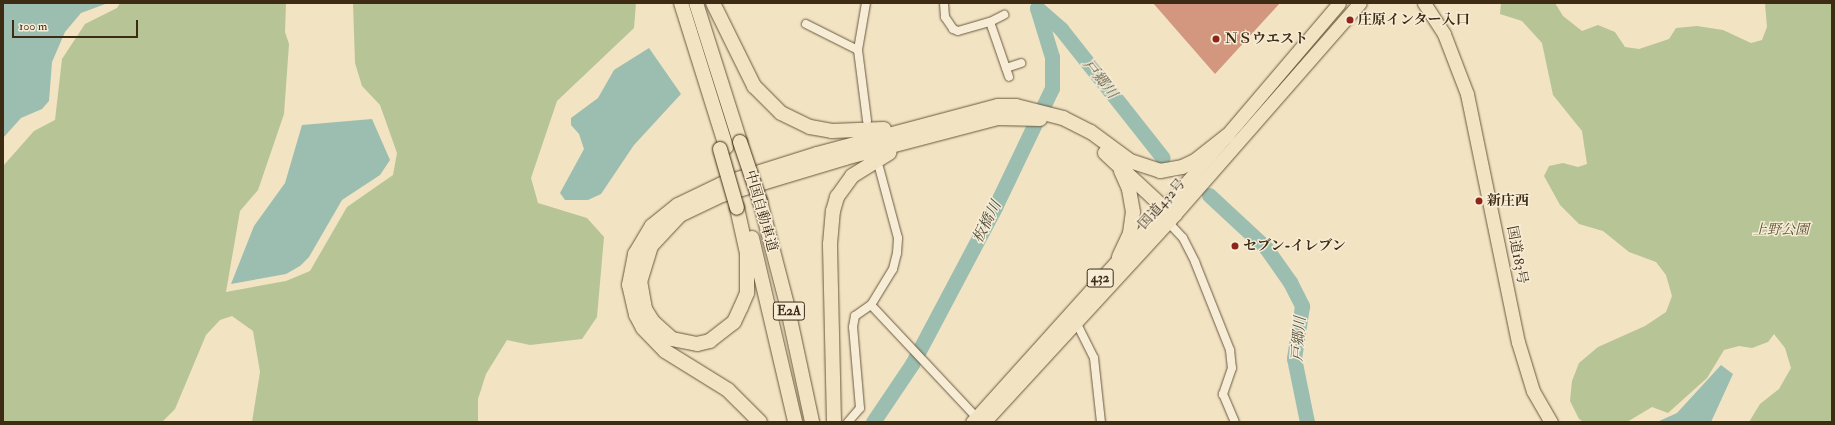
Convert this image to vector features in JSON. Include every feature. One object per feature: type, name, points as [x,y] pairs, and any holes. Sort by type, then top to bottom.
[{"type":"highway","name":"中国自動車道","points":[[681,3],[767,295],[795,422]]},
{"type":"highway","name":"中国自動車道","points":[[696,3],[760,201],[789,312],[812,422]]},
{"type":"highway","points":[[713,3],[754,86],[781,113],[810,127],[832,131],[919,133]]},
{"type":"highway","name":"国道432号","points":[[977,420],[1119,257],[1169,212],[1228,135],[1339,3]]},
{"type":"highway","name":"国道432号","points":[[977,420],[1076,322],[1169,212],[1360,3]]},
{"type":"highway","name":"国道183号","points":[[1424,3],[1444,34],[1467,94],[1518,342],[1533,391],[1551,422]]},
{"type":"highway","points":[[740,207],[747,253],[747,293],[742,308],[727,329],[710,340],[697,344],[672,339],[653,322],[644,303],[640,282],[645,257],[668,225],[696,206],[722,195],[919,133],[985,109],[1013,111],[1049,117],[1090,132],[1169,212]]},
{"type":"highway","points":[[834,422],[830,244],[836,197],[861,168],[919,133]]},
{"type":"highway","points":[[760,422],[728,390],[665,351],[643,328],[636,314],[629,285],[635,254],[642,239],[664,215],[707,190],[919,133]]},
{"type":"highway","points":[[1115,156],[1151,170],[1170,170],[1195,161],[1228,135]]},
{"type":"highway","points":[[1115,156],[1125,179],[1133,212],[1130,233],[1119,257]]},
{"type":"street","points":[[866,3],[858,50],[867,120]]},
{"type":"street","points":[[944,3],[946,17],[953,29],[990,22],[1004,15]]},
{"type":"street","points":[[990,22],[1009,77]]},
{"type":"street","points":[[806,24],[858,50]]},
{"type":"street","points":[[1006,68],[1021,63]]},
{"type":"street","points":[[848,422],[860,408],[853,326],[855,316],[871,306],[893,269],[897,253],[898,238],[879,167]]},
{"type":"street","points":[[1169,212],[1195,262],[1230,350],[1232,368],[1223,394],[1235,422]]},
{"type":"street","points":[[871,306],[911,348],[928,363],[977,420]]},
{"type":"street","points":[[1076,322],[1094,358],[1102,422]]},
{"type":"green space","points":[[120,3],[286,3],[285,32],[289,44],[284,114],[258,190],[240,211],[226,292],[286,281],[310,271],[347,207],[393,175],[397,153],[380,105],[362,86],[355,63],[353,3],[636,3],[634,28],[557,101],[531,178],[538,203],[587,218],[604,237],[597,317],[582,339],[530,345],[507,340],[486,374],[478,399],[478,422],[252,422],[260,372],[253,331],[232,316],[220,320],[206,335],[175,409],[162,422],[3,422],[3,166],[34,131],[55,120],[62,59],[85,24],[117,8]]},
{"type":"green space","name":"上野公園","points":[[1501,3],[1555,3],[1563,16],[1582,31],[1598,25],[1615,32],[1625,47],[1639,49],[1669,39],[1676,28],[1697,26],[1723,30],[1751,43],[1762,40],[1767,27],[1765,3],[1832,3],[1832,422],[1749,422],[1760,404],[1779,389],[1791,368],[1785,348],[1774,334],[1768,342],[1752,348],[1739,346],[1724,350],[1707,378],[1668,413],[1652,407],[1627,422],[1584,422],[1579,419],[1570,401],[1572,381],[1579,363],[1598,347],[1645,326],[1666,312],[1672,296],[1666,275],[1656,262],[1629,252],[1603,231],[1579,224],[1560,205],[1544,176],[1549,166],[1563,163],[1578,167],[1587,164],[1582,131],[1553,95],[1542,43],[1522,21],[1500,14]]},
{"type":"shaded area","points":[[3,3],[108,3],[81,13],[65,32],[52,62],[49,101],[42,109],[21,118],[3,138]]},
{"type":"shaded area","points":[[649,48],[681,94],[634,145],[601,194],[588,200],[565,200],[560,193],[584,149],[579,134],[571,125],[571,118],[598,98],[614,70]]},
{"type":"shaded area","points":[[372,119],[390,160],[380,175],[342,200],[309,257],[300,266],[286,274],[231,284],[254,226],[285,183],[302,125]]},
{"type":"shaded area","points":[[1721,365],[1733,374],[1711,422],[1657,422],[1677,413]]},
{"type":"building","name":"ＮＳウエスト","points":[[1153,3],[1280,3],[1215,74]]},
{"type":"waterway","name":"戸郷川","points":[[1037,8],[1061,29],[1163,158]]},
{"type":"waterway","name":"板橋川","points":[[873,422],[912,364],[995,207],[1052,88],[1052,57],[1037,8]]},
{"type":"waterway","name":"戸郷川","points":[[1209,195],[1266,248],[1290,282],[1302,306],[1294,358],[1307,422]]},
{"type":"place","name":"庄原インター入口","points":[[1350,20]]},
{"type":"place","name":"ＮＳウエスト","points":[[1216,39]]},
{"type":"place","name":"新庄西","points":[[1479,201]]},
{"type":"place","name":"セブン-イレブン","points":[[1235,246]]}]
